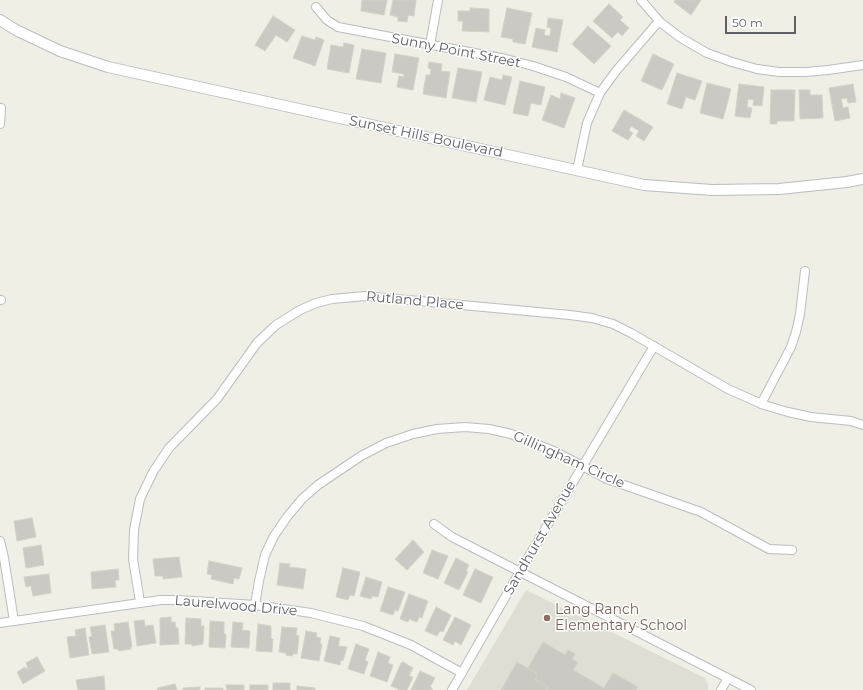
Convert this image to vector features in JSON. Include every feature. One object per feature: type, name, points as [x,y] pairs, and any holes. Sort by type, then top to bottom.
[{"type":"street","points":[[430,45],[438,0]]},
{"type":"street","points":[[641,0],[659,21],[681,38],[707,53],[732,62],[757,69],[779,72],[828,70],[863,64]]},
{"type":"street","name":"Sunny Point Street","points":[[316,7],[327,20],[338,27],[506,59],[566,77],[600,93]]},
{"type":"street","name":"Sunset Hills Boulevard","points":[[0,20],[16,30],[60,51],[108,67],[644,185],[712,190],[779,189],[863,179]]},
{"type":"street","points":[[577,170],[587,123],[600,93],[616,70],[659,21]]},
{"type":"street","points":[[0,124],[1,108]]},
{"type":"street","points":[[762,404],[791,347],[796,332],[800,314],[805,271]]},
{"type":"street","name":"Rutland Place","points":[[140,602],[133,559],[134,530],[140,499],[152,472],[170,448],[217,399],[257,343],[276,325],[300,310],[332,299],[364,296],[592,318],[613,324],[631,333],[728,389],[762,404],[806,416],[851,421],[863,425]]},
{"type":"street","name":"Sandhurst Avenue","points":[[452,690],[582,466],[654,346]]},
{"type":"street","name":"Gillingham Circle","points":[[255,605],[265,555],[274,536],[302,499],[318,485],[361,456],[386,443],[413,434],[438,429],[465,427],[481,428],[511,434],[542,446],[607,479],[701,512],[769,549],[792,550]]},
{"type":"street","points":[[434,524],[452,538],[751,690]]},
{"type":"street","points":[[0,541],[14,621]]},
{"type":"street","name":"Laurelwood Drive","points":[[0,623],[140,602],[179,600],[255,605],[311,613],[363,626],[411,645],[462,673]]},
{"type":"street","points":[[721,690],[728,678]]},
{"type":"shaded area","name":"Lang Ranch Elementary School","points":[[526,590],[705,678],[708,685],[708,690],[467,690]]},
{"type":"building","points":[[362,0],[387,0],[384,15],[361,11]]},
{"type":"building","points":[[393,0],[416,0],[414,16],[408,15],[407,22],[398,21],[398,17],[390,15]]},
{"type":"building","points":[[675,0],[701,0],[691,15],[674,2]]},
{"type":"building","points":[[609,4],[623,17],[620,20],[629,28],[622,36],[618,32],[612,38],[593,21]]},
{"type":"building","points":[[470,8],[489,9],[489,32],[462,31],[463,21],[458,21],[458,11],[470,11]]},
{"type":"building","points":[[507,8],[532,13],[525,44],[513,42],[513,39],[501,37]]},
{"type":"building","points":[[273,16],[295,30],[287,42],[276,35],[265,51],[255,45]]},
{"type":"building","points":[[548,18],[563,20],[557,52],[532,47],[536,28],[545,30],[544,35],[550,36],[551,28],[547,27]]},
{"type":"building","points":[[588,26],[611,46],[594,64],[572,44]]},
{"type":"building","points":[[302,36],[315,40],[316,37],[324,40],[315,66],[293,58]]},
{"type":"building","points":[[344,43],[354,45],[349,73],[327,69],[331,45],[343,47]]},
{"type":"building","points":[[362,49],[386,53],[381,83],[356,79]]},
{"type":"building","points":[[395,54],[419,58],[413,90],[397,87],[399,76],[404,77],[404,74],[392,72]]},
{"type":"building","points":[[653,54],[674,64],[662,90],[641,81]]},
{"type":"building","points":[[429,62],[442,64],[441,71],[450,72],[446,98],[423,94],[426,75],[430,75],[431,69],[428,68]]},
{"type":"building","points":[[458,68],[482,72],[476,102],[452,98]]},
{"type":"building","points":[[677,73],[702,81],[695,100],[686,97],[682,109],[667,104]]},
{"type":"building","points":[[503,75],[512,77],[505,105],[484,100],[490,77],[502,80]]},
{"type":"building","points":[[520,81],[545,87],[541,105],[531,103],[528,116],[513,113]]},
{"type":"building","points":[[707,83],[731,89],[723,119],[700,113]]},
{"type":"building","points":[[739,84],[764,87],[762,106],[753,105],[754,100],[748,99],[747,107],[752,108],[750,118],[735,116]]},
{"type":"building","points":[[853,84],[856,102],[848,103],[847,98],[841,99],[843,108],[848,107],[850,118],[835,121],[829,88]]},
{"type":"building","points":[[771,90],[795,90],[794,121],[777,121],[777,124],[770,124]]},
{"type":"building","points":[[799,90],[810,90],[810,95],[822,95],[823,118],[800,119]]},
{"type":"building","points":[[561,93],[575,98],[564,128],[542,120],[551,95],[560,99]]},
{"type":"building","points":[[624,110],[653,127],[644,141],[636,136],[639,131],[631,126],[629,131],[633,133],[628,140],[612,131]]},
{"type":"building","points":[[32,518],[36,537],[17,541],[14,521]]},
{"type":"building","points":[[413,540],[424,552],[407,570],[395,559]]},
{"type":"building","points":[[41,545],[44,565],[26,568],[23,548]]},
{"type":"building","points":[[432,550],[448,556],[438,579],[423,573]]},
{"type":"building","points":[[179,557],[182,577],[163,579],[163,576],[155,576],[153,559]]},
{"type":"building","points":[[456,558],[469,565],[466,571],[468,572],[459,590],[444,583]]},
{"type":"building","points":[[209,561],[242,568],[239,579],[234,578],[233,584],[211,579],[212,575],[207,574]]},
{"type":"building","points":[[280,563],[290,564],[289,567],[306,569],[303,589],[277,585]]},
{"type":"building","points":[[343,568],[360,572],[354,596],[350,595],[348,600],[336,597]]},
{"type":"building","points":[[118,569],[119,580],[115,580],[116,587],[92,589],[91,572]]},
{"type":"building","points":[[475,569],[493,577],[481,603],[463,595]]},
{"type":"building","points":[[49,574],[51,593],[33,596],[31,586],[26,587],[24,577]]},
{"type":"building","points":[[366,577],[382,582],[378,597],[372,596],[371,599],[360,596]]},
{"type":"building","points":[[388,587],[405,592],[398,611],[395,610],[393,615],[380,611]]},
{"type":"building","points":[[409,594],[428,601],[422,618],[419,617],[417,622],[409,619],[408,622],[400,619]]},
{"type":"building","points":[[436,607],[451,615],[443,632],[440,631],[437,636],[425,631]]},
{"type":"building","points":[[171,617],[171,622],[175,622],[176,628],[178,628],[179,644],[160,645],[160,618]]},
{"type":"building","points":[[455,617],[471,625],[461,645],[455,641],[453,645],[443,640]]},
{"type":"building","points":[[186,618],[201,619],[201,626],[204,626],[203,644],[192,646],[192,644],[185,644]]},
{"type":"building","points":[[144,620],[145,626],[153,625],[156,643],[137,646],[134,621]]},
{"type":"building","points":[[210,621],[224,622],[224,633],[226,635],[225,648],[209,647]]},
{"type":"building","points":[[128,622],[132,647],[130,647],[131,649],[119,651],[118,649],[114,649],[111,631],[115,631],[114,624]]},
{"type":"building","points":[[233,622],[243,623],[242,630],[250,631],[249,648],[231,647]]},
{"type":"building","points":[[258,624],[271,626],[271,639],[273,639],[272,652],[256,651]]},
{"type":"building","points":[[105,625],[109,652],[92,654],[89,637],[92,636],[90,627]]},
{"type":"building","points":[[282,627],[297,628],[296,635],[299,636],[297,654],[293,654],[292,656],[279,652]]},
{"type":"building","points":[[85,628],[89,655],[70,658],[67,637],[76,636],[75,630]]},
{"type":"building","points":[[306,631],[317,633],[316,637],[321,638],[320,644],[322,644],[319,661],[301,658]]},
{"type":"building","points":[[330,636],[340,638],[338,646],[347,647],[343,661],[341,660],[340,665],[324,661]]},
{"type":"building","points":[[543,642],[565,655],[568,650],[575,654],[572,659],[578,662],[573,670],[604,688],[613,673],[638,687],[636,690],[546,690],[548,687],[535,679],[538,674],[528,668]]},
{"type":"building","points":[[356,644],[369,649],[365,660],[368,662],[364,674],[348,669]]},
{"type":"building","points":[[378,652],[390,657],[388,663],[393,665],[387,682],[370,676]]},
{"type":"building","points":[[37,657],[45,671],[23,684],[17,672],[25,667],[26,669],[28,668],[26,663]]},
{"type":"building","points":[[403,662],[413,668],[409,676],[413,677],[407,690],[400,690],[391,686],[401,663]]},
{"type":"building","points":[[517,662],[538,674],[535,679],[548,687],[546,690],[501,690]]},
{"type":"building","points":[[420,671],[435,678],[430,687],[432,690],[411,690]]},
{"type":"building","points":[[104,676],[105,690],[78,690],[76,680]]},
{"type":"building","points":[[273,683],[290,683],[290,690],[273,690]]},
{"type":"building","points":[[175,684],[177,690],[158,690],[157,688]]},
{"type":"building","points":[[226,685],[244,685],[244,690],[227,690]]},
{"type":"building","points":[[250,685],[268,685],[268,690],[250,690]]},
{"type":"building","points":[[297,686],[315,688],[315,690],[297,690]]},
{"type":"building","points":[[200,687],[200,690],[183,690],[183,688]]},
{"type":"building","points":[[205,688],[223,688],[223,690],[205,690]]},
{"type":"place","name":"Lang Ranch Elementary School","points":[[547,618]]}]
